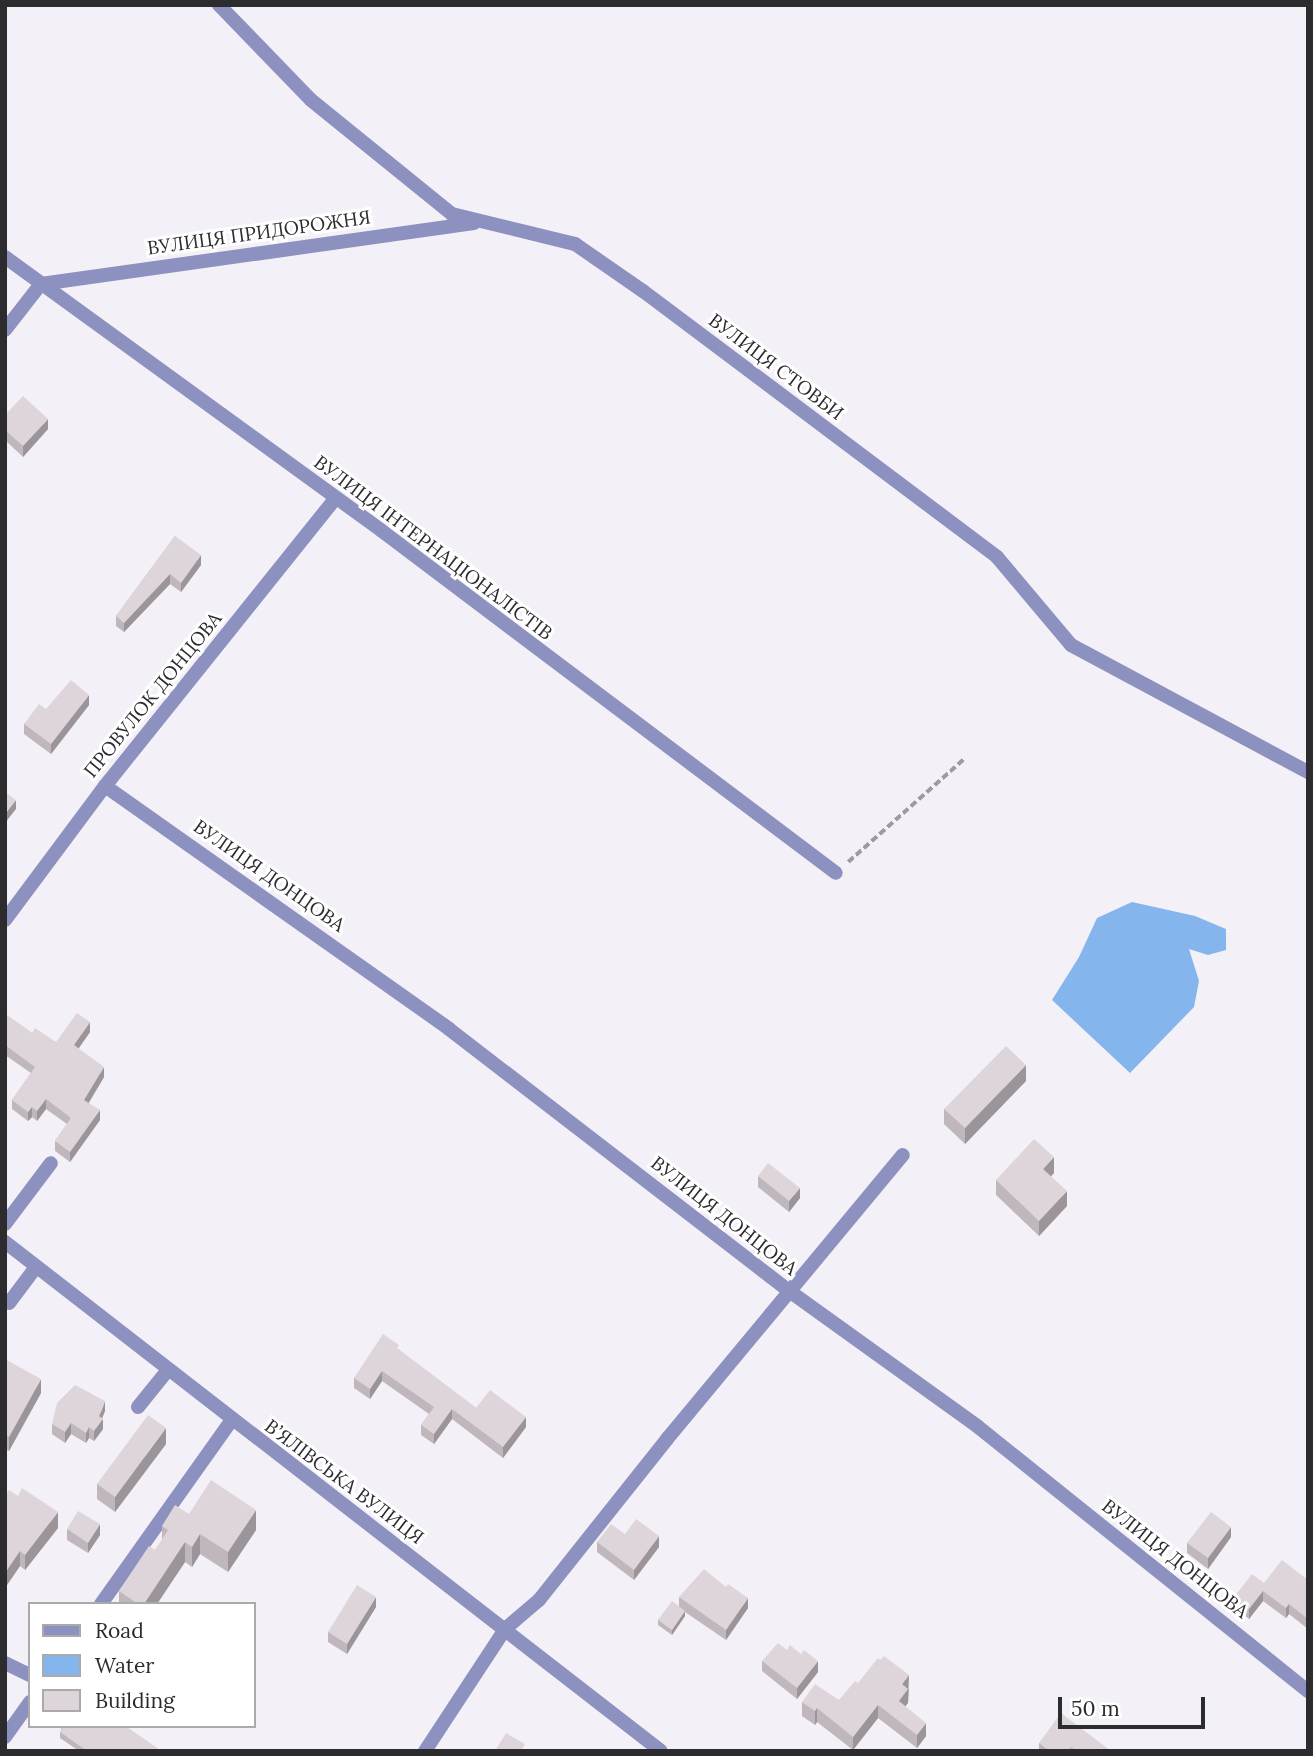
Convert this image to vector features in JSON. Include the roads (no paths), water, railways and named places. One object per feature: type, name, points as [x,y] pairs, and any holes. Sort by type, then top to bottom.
[{"type":"street","name":"ВУЛИЦЯ СТОВБИ","points":[[219,5],[311,100],[452,214],[575,244],[654,299],[998,557],[1071,645],[1308,772]]},
{"type":"street","name":"ВУЛИЦЯ ПРИДОРОЖНЯ","points":[[41,284],[482,221]]},
{"type":"street","name":"ВУЛИЦЯ ІНТЕРНАЦІОНАЛІСТІВ","points":[[5,257],[336,498],[836,873]]},
{"type":"street","points":[[5,330],[41,284]]},
{"type":"street","name":"ПРОВУЛОК ДОНЦОВА","points":[[5,920],[105,786],[336,498]]},
{"type":"street","name":"ВУЛИЦЯ ДОНЦОВА","points":[[105,786],[449,1029],[792,1293],[977,1426],[1308,1691]]},
{"type":"street","points":[[425,1751],[505,1629],[539,1600],[667,1439],[792,1293],[903,1155]]},
{"type":"street","points":[[5,1224],[51,1163]]},
{"type":"street","name":"В’ЯЛІВСЬКА ВУЛИЦЯ","points":[[5,1242],[661,1751]]},
{"type":"street","points":[[9,1303],[36,1267]]},
{"type":"street","points":[[138,1407],[168,1370]]},
{"type":"street","points":[[102,1602],[232,1420]]},
{"type":"street","points":[[5,1663],[28,1674]]},
{"type":"street","points":[[5,1737],[28,1705]]},
{"type":"water","points":[[1132,902],[1195,916],[1226,929],[1226,950],[1208,955],[1189,949],[1199,981],[1194,1007],[1130,1073],[1052,1000],[1079,957],[1097,918]]}]
